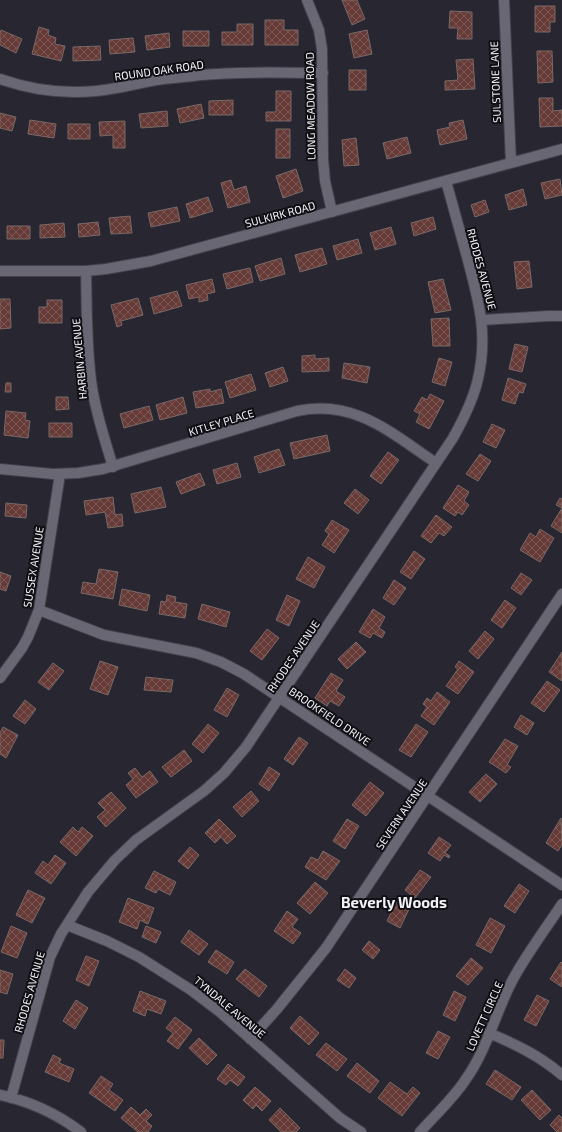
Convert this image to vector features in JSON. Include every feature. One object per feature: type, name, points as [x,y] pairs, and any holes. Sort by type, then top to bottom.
[{"type":"street","name":"LONG MEADOW ROAD","points":[[307,0],[319,30],[322,49],[323,159],[325,181],[332,212]]},
{"type":"street","name":"SULSTONE LANE","points":[[504,0],[511,163]]},
{"type":"street","name":"ROUND OAK ROAD","points":[[0,79],[37,89],[70,92],[100,90],[158,80],[210,75],[323,73]]},
{"type":"street","name":"SULKIRK ROAD","points":[[0,271],[86,271],[151,261],[562,149]]},
{"type":"street","name":"RHODES AVENUE","points":[[11,1098],[50,958],[61,934],[88,892],[115,860],[148,831],[204,791],[233,763],[246,747],[453,438],[465,416],[474,394],[480,372],[483,349],[482,320],[477,294],[446,181]]},
{"type":"street","name":"HARBIN AVENUE","points":[[86,271],[91,385],[98,419],[113,467]]},
{"type":"street","points":[[482,320],[562,316]]},
{"type":"street","name":"KITLEY PLACE","points":[[0,469],[60,474],[78,473],[113,467],[297,411],[322,408],[354,413],[369,419],[436,463]]},
{"type":"street","name":"SUSSEX AVENUE","points":[[0,678],[25,643],[35,623],[39,610],[60,474]]},
{"type":"street","name":"SEVERN AVENUE","points":[[250,1039],[277,1009],[326,948],[562,594]]},
{"type":"street","name":"BROOKFIELD DRIVE","points":[[39,610],[104,635],[203,655],[221,662],[244,674],[562,885]]},
{"type":"street","name":"LOVETT CIRCLE","points":[[420,1132],[466,1079],[477,1061],[512,982],[562,904]]},
{"type":"street","name":"TYNDALE AVENUE","points":[[67,925],[107,941],[139,957],[165,972],[191,990],[250,1039],[340,1118],[361,1132]]},
{"type":"street","points":[[489,1032],[520,1046],[539,1057],[562,1075]]},
{"type":"street","points":[[0,1095],[38,1107],[58,1117],[81,1132]]},
{"type":"building","points":[[342,0],[357,0],[365,19],[352,25]]},
{"type":"building","points":[[535,6],[555,6],[555,22],[550,22],[550,32],[535,32]]},
{"type":"building","points":[[450,11],[472,12],[472,39],[457,39],[458,28],[449,28]]},
{"type":"building","points":[[265,20],[284,20],[284,30],[298,30],[298,45],[265,45]]},
{"type":"building","points":[[237,24],[253,24],[253,45],[222,45],[222,32],[237,32]]},
{"type":"building","points":[[39,27],[49,30],[48,35],[56,38],[55,44],[65,46],[61,61],[32,54]]},
{"type":"building","points":[[1,30],[22,39],[16,53],[0,45]]},
{"type":"building","points":[[367,30],[372,54],[354,58],[349,34]]},
{"type":"building","points":[[183,31],[209,31],[209,46],[183,46]]},
{"type":"building","points":[[169,33],[170,47],[147,50],[145,36]]},
{"type":"building","points":[[133,38],[135,52],[110,54],[109,40]]},
{"type":"building","points":[[100,46],[101,60],[73,61],[73,47]]},
{"type":"building","points":[[537,51],[552,51],[553,82],[538,83]]},
{"type":"building","points":[[473,59],[475,89],[445,90],[445,81],[458,80],[456,60]]},
{"type":"building","points":[[349,70],[366,70],[366,90],[349,90]]},
{"type":"building","points":[[276,91],[291,91],[291,121],[266,121],[266,112],[276,112]]},
{"type":"building","points":[[539,98],[553,98],[553,111],[562,110],[562,126],[540,127]]},
{"type":"building","points":[[233,100],[233,115],[209,115],[209,101]]},
{"type":"building","points":[[201,104],[204,118],[180,123],[177,109]]},
{"type":"building","points":[[167,111],[168,126],[141,128],[139,114]]},
{"type":"building","points":[[0,113],[16,117],[12,131],[0,128]]},
{"type":"building","points":[[30,120],[56,124],[54,138],[28,134]]},
{"type":"building","points":[[463,120],[467,139],[440,145],[437,130],[450,127],[449,123]]},
{"type":"building","points":[[125,121],[125,148],[113,148],[113,135],[100,136],[99,122]]},
{"type":"building","points":[[68,124],[90,124],[90,139],[68,139]]},
{"type":"building","points":[[276,129],[290,129],[290,158],[276,158]]},
{"type":"building","points":[[407,137],[411,153],[387,159],[383,143]]},
{"type":"building","points":[[356,138],[359,165],[344,166],[342,140]]},
{"type":"building","points":[[296,169],[303,191],[283,198],[276,176]]},
{"type":"building","points":[[560,179],[562,195],[545,199],[541,183]]},
{"type":"building","points":[[231,180],[234,190],[246,186],[250,202],[228,208],[221,183]]},
{"type":"building","points":[[523,189],[527,205],[509,210],[505,195]]},
{"type":"building","points":[[208,197],[213,211],[190,218],[186,204]]},
{"type":"building","points":[[485,200],[489,212],[475,217],[471,205]]},
{"type":"building","points":[[177,207],[180,221],[151,227],[148,213]]},
{"type":"building","points":[[130,216],[132,233],[111,234],[109,218]]},
{"type":"building","points":[[433,217],[436,229],[414,236],[411,223]]},
{"type":"building","points":[[98,222],[100,235],[79,237],[78,224]]},
{"type":"building","points":[[64,223],[65,237],[40,238],[40,225]]},
{"type":"building","points":[[7,226],[30,226],[30,239],[7,239]]},
{"type":"building","points":[[391,227],[396,244],[375,250],[370,233]]},
{"type":"building","points":[[358,239],[362,253],[337,260],[333,246]]},
{"type":"building","points":[[322,248],[327,264],[300,272],[295,255]]},
{"type":"building","points":[[281,258],[285,274],[260,281],[255,266]]},
{"type":"building","points":[[529,261],[532,287],[517,289],[514,262]]},
{"type":"building","points":[[250,268],[253,282],[227,289],[223,274]]},
{"type":"building","points":[[212,279],[215,292],[207,294],[208,300],[199,302],[199,297],[189,299],[186,285]]},
{"type":"building","points":[[443,279],[451,310],[435,313],[428,282]]},
{"type":"building","points":[[177,291],[182,306],[154,314],[150,298]]},
{"type":"building","points":[[138,298],[143,315],[121,321],[122,325],[117,327],[111,305]]},
{"type":"building","points":[[0,299],[10,299],[11,328],[0,329]]},
{"type":"building","points":[[47,300],[62,300],[62,323],[39,323],[39,307],[47,307]]},
{"type":"building","points":[[449,318],[450,346],[433,346],[431,319]]},
{"type":"building","points":[[515,344],[528,347],[522,372],[509,369]]},
{"type":"building","points":[[315,355],[315,359],[329,358],[329,371],[302,372],[302,356]]},
{"type":"building","points":[[439,358],[452,362],[445,386],[432,382]]},
{"type":"building","points":[[344,363],[370,367],[367,383],[342,378]]},
{"type":"building","points":[[283,367],[288,381],[270,387],[265,373]]},
{"type":"building","points":[[251,374],[256,390],[230,398],[225,382]]},
{"type":"building","points":[[508,378],[526,384],[523,393],[519,392],[515,404],[502,400]]},
{"type":"building","points":[[6,383],[11,383],[11,392],[5,392]]},
{"type":"building","points":[[210,389],[210,392],[221,389],[224,403],[196,408],[193,392]]},
{"type":"building","points":[[430,394],[444,401],[429,429],[416,422],[420,414],[414,411],[422,397],[427,400]]},
{"type":"building","points":[[56,397],[68,397],[69,409],[56,410]]},
{"type":"building","points":[[183,397],[187,413],[160,420],[156,405]]},
{"type":"building","points":[[149,406],[153,420],[124,428],[120,414]]},
{"type":"building","points":[[6,411],[26,413],[25,420],[30,421],[28,438],[4,435]]},
{"type":"building","points":[[49,423],[72,423],[72,437],[49,437]]},
{"type":"building","points":[[492,424],[505,430],[496,448],[483,442]]},
{"type":"building","points":[[327,435],[330,451],[294,459],[290,443]]},
{"type":"building","points":[[279,449],[285,465],[259,473],[254,457]]},
{"type":"building","points":[[388,452],[399,460],[381,484],[370,476]]},
{"type":"building","points":[[480,454],[491,461],[478,481],[466,474]]},
{"type":"building","points":[[237,463],[241,477],[217,484],[213,470]]},
{"type":"building","points":[[200,473],[205,485],[181,494],[176,482]]},
{"type":"building","points":[[458,485],[469,492],[464,501],[469,505],[462,515],[458,512],[455,516],[443,508]]},
{"type":"building","points":[[161,487],[166,507],[135,513],[131,494]]},
{"type":"building","points":[[355,489],[369,500],[358,514],[344,503]]},
{"type":"building","points":[[113,497],[115,515],[122,514],[123,526],[108,528],[105,512],[86,515],[84,501]]},
{"type":"building","points":[[560,498],[562,499],[562,508],[556,505]]},
{"type":"building","points":[[6,503],[27,505],[26,518],[5,516]]},
{"type":"building","points":[[562,508],[562,533],[551,526]]},
{"type":"building","points":[[436,515],[452,527],[444,536],[439,533],[431,543],[421,536]]},
{"type":"building","points":[[332,520],[349,530],[334,553],[322,545],[329,534],[325,531]]},
{"type":"building","points":[[540,529],[554,538],[540,562],[520,550],[530,533],[536,537]]},
{"type":"building","points":[[414,551],[425,559],[411,579],[400,572]]},
{"type":"building","points":[[308,557],[325,567],[314,588],[296,579]]},
{"type":"building","points":[[99,569],[118,572],[113,599],[81,593],[83,582],[96,584]]},
{"type":"building","points":[[0,572],[11,576],[6,591],[0,589]]},
{"type":"building","points":[[521,573],[532,580],[521,595],[511,588]]},
{"type":"building","points":[[394,580],[406,588],[394,605],[383,598]]},
{"type":"building","points":[[122,589],[150,595],[147,611],[119,605]]},
{"type":"building","points":[[167,595],[176,597],[175,602],[187,604],[185,618],[159,614],[161,601],[166,602]]},
{"type":"building","points":[[287,595],[300,601],[289,626],[276,620]]},
{"type":"building","points":[[505,600],[516,608],[502,628],[491,620]]},
{"type":"building","points":[[202,604],[230,612],[226,627],[198,619]]},
{"type":"building","points":[[373,609],[385,617],[379,628],[385,632],[382,638],[373,633],[370,638],[359,632]]},
{"type":"building","points":[[267,629],[279,638],[262,660],[250,651]]},
{"type":"building","points":[[485,631],[494,639],[478,659],[469,651]]},
{"type":"building","points":[[356,642],[366,652],[347,669],[338,659]]},
{"type":"building","points":[[562,652],[562,681],[549,672]]},
{"type":"building","points":[[100,661],[118,667],[108,695],[90,689]]},
{"type":"building","points":[[459,661],[474,672],[458,694],[446,686],[458,669],[455,667]]},
{"type":"building","points":[[53,663],[64,671],[49,690],[38,682]]},
{"type":"building","points":[[331,673],[343,680],[336,691],[345,697],[339,706],[330,701],[327,706],[315,698]]},
{"type":"building","points":[[146,677],[173,680],[171,692],[144,690]]},
{"type":"building","points":[[547,681],[560,690],[544,712],[531,703]]},
{"type":"building","points":[[227,688],[239,695],[227,717],[214,710]]},
{"type":"building","points":[[437,692],[450,702],[434,725],[421,716],[427,707],[423,704],[427,698],[431,701]]},
{"type":"building","points":[[25,700],[36,709],[25,724],[13,716]]},
{"type":"building","points":[[521,715],[534,723],[527,735],[514,727]]},
{"type":"building","points":[[208,724],[219,733],[203,753],[192,744]]},
{"type":"building","points":[[416,724],[428,732],[411,757],[399,750]]},
{"type":"building","points":[[3,727],[18,735],[6,758],[0,754],[0,733]]},
{"type":"building","points":[[299,737],[308,743],[293,765],[284,759]]},
{"type":"building","points":[[505,739],[518,746],[507,765],[511,767],[506,773],[489,762]]},
{"type":"building","points":[[184,750],[192,761],[171,777],[162,767]]},
{"type":"building","points":[[269,767],[280,774],[269,791],[259,784]]},
{"type":"building","points":[[135,768],[142,777],[150,771],[158,782],[136,798],[126,785],[133,779],[128,773]]},
{"type":"building","points":[[486,774],[497,784],[480,802],[469,792]]},
{"type":"building","points":[[370,782],[384,793],[366,816],[352,805]]},
{"type":"building","points":[[251,791],[259,801],[242,817],[233,807]]},
{"type":"building","points":[[111,792],[126,808],[106,827],[97,817],[105,810],[98,803]]},
{"type":"building","points":[[561,818],[562,845],[558,851],[546,843]]},
{"type":"building","points":[[219,819],[236,836],[227,844],[221,837],[215,843],[205,833]]},
{"type":"building","points":[[347,819],[359,826],[345,849],[333,841]]},
{"type":"building","points":[[73,827],[78,832],[82,827],[93,836],[76,856],[60,842]]},
{"type":"building","points":[[439,837],[451,845],[445,853],[450,856],[449,858],[444,855],[440,861],[428,853]]},
{"type":"building","points":[[190,847],[199,855],[188,869],[178,861]]},
{"type":"building","points":[[323,851],[340,861],[326,880],[305,867],[311,857],[318,860]]},
{"type":"building","points":[[55,855],[66,863],[51,884],[35,873],[43,861],[48,865]]},
{"type":"building","points":[[420,870],[431,877],[415,898],[405,890]]},
{"type":"building","points":[[154,871],[176,882],[170,895],[158,889],[156,893],[145,888]]},
{"type":"building","points":[[315,882],[328,893],[310,914],[297,903]]},
{"type":"building","points":[[519,884],[529,891],[515,913],[504,906]]},
{"type":"building","points":[[28,890],[45,898],[32,923],[16,915]]},
{"type":"building","points":[[128,898],[154,908],[148,924],[140,920],[137,929],[119,922]]},
{"type":"building","points":[[397,901],[410,907],[400,928],[387,921]]},
{"type":"building","points":[[287,911],[298,919],[292,927],[301,933],[293,944],[274,931]]},
{"type":"building","points":[[490,918],[505,926],[491,953],[476,945]]},
{"type":"building","points":[[11,926],[27,933],[17,958],[1,952]]},
{"type":"building","points":[[146,926],[161,932],[156,943],[142,937]]},
{"type":"building","points":[[189,930],[208,944],[199,955],[181,942]]},
{"type":"building","points":[[369,941],[380,950],[373,959],[362,950]]},
{"type":"building","points":[[216,950],[234,962],[227,974],[208,962]]},
{"type":"building","points":[[86,956],[99,961],[89,986],[76,980]]},
{"type":"building","points":[[471,958],[483,968],[468,985],[456,976]]},
{"type":"building","points":[[561,962],[562,963],[562,987],[550,979]]},
{"type":"building","points":[[245,969],[267,986],[259,997],[236,979]]},
{"type":"building","points":[[345,969],[356,978],[349,988],[337,980]]},
{"type":"building","points":[[0,970],[13,974],[7,994],[0,992]]},
{"type":"building","points":[[140,991],[166,1001],[161,1014],[147,1009],[145,1016],[133,1011]]},
{"type":"building","points":[[454,991],[466,997],[455,1021],[443,1015]]},
{"type":"building","points":[[537,995],[549,1001],[536,1026],[524,1020]]},
{"type":"building","points":[[76,1000],[88,1008],[75,1029],[63,1021]]},
{"type":"building","points":[[300,1016],[319,1033],[309,1045],[290,1028]]},
{"type":"building","points":[[175,1017],[192,1030],[178,1049],[167,1041],[173,1033],[166,1028]]},
{"type":"building","points":[[438,1031],[450,1037],[438,1059],[426,1053]]},
{"type":"building","points":[[199,1038],[217,1055],[207,1065],[189,1048]]},
{"type":"building","points":[[0,1040],[4,1040],[3,1058],[0,1058]]},
{"type":"building","points":[[326,1043],[347,1059],[337,1071],[316,1055]]},
{"type":"building","points":[[53,1055],[61,1059],[59,1063],[74,1069],[69,1082],[45,1072]]},
{"type":"building","points":[[357,1063],[379,1081],[370,1093],[347,1076]]},
{"type":"building","points":[[228,1064],[245,1077],[238,1086],[230,1080],[226,1085],[217,1079]]},
{"type":"building","points":[[495,1070],[521,1087],[512,1100],[486,1084]]},
{"type":"building","points":[[101,1076],[113,1084],[109,1090],[123,1100],[115,1111],[89,1093]]},
{"type":"building","points":[[390,1082],[407,1094],[413,1087],[420,1093],[402,1116],[378,1098]]},
{"type":"building","points":[[255,1087],[271,1101],[262,1111],[256,1105],[253,1109],[243,1100]]},
{"type":"building","points":[[532,1090],[551,1110],[540,1120],[521,1100]]},
{"type":"building","points":[[131,1107],[140,1115],[146,1109],[152,1115],[146,1121],[152,1126],[148,1132],[138,1132],[121,1118]]},
{"type":"building","points":[[280,1108],[300,1128],[296,1132],[281,1132],[269,1120]]},
{"type":"building","points":[[559,1115],[562,1118],[562,1132],[557,1132],[550,1125]]},
{"type":"district","name":"Beverly Woods","points":[[394,902]]}]
